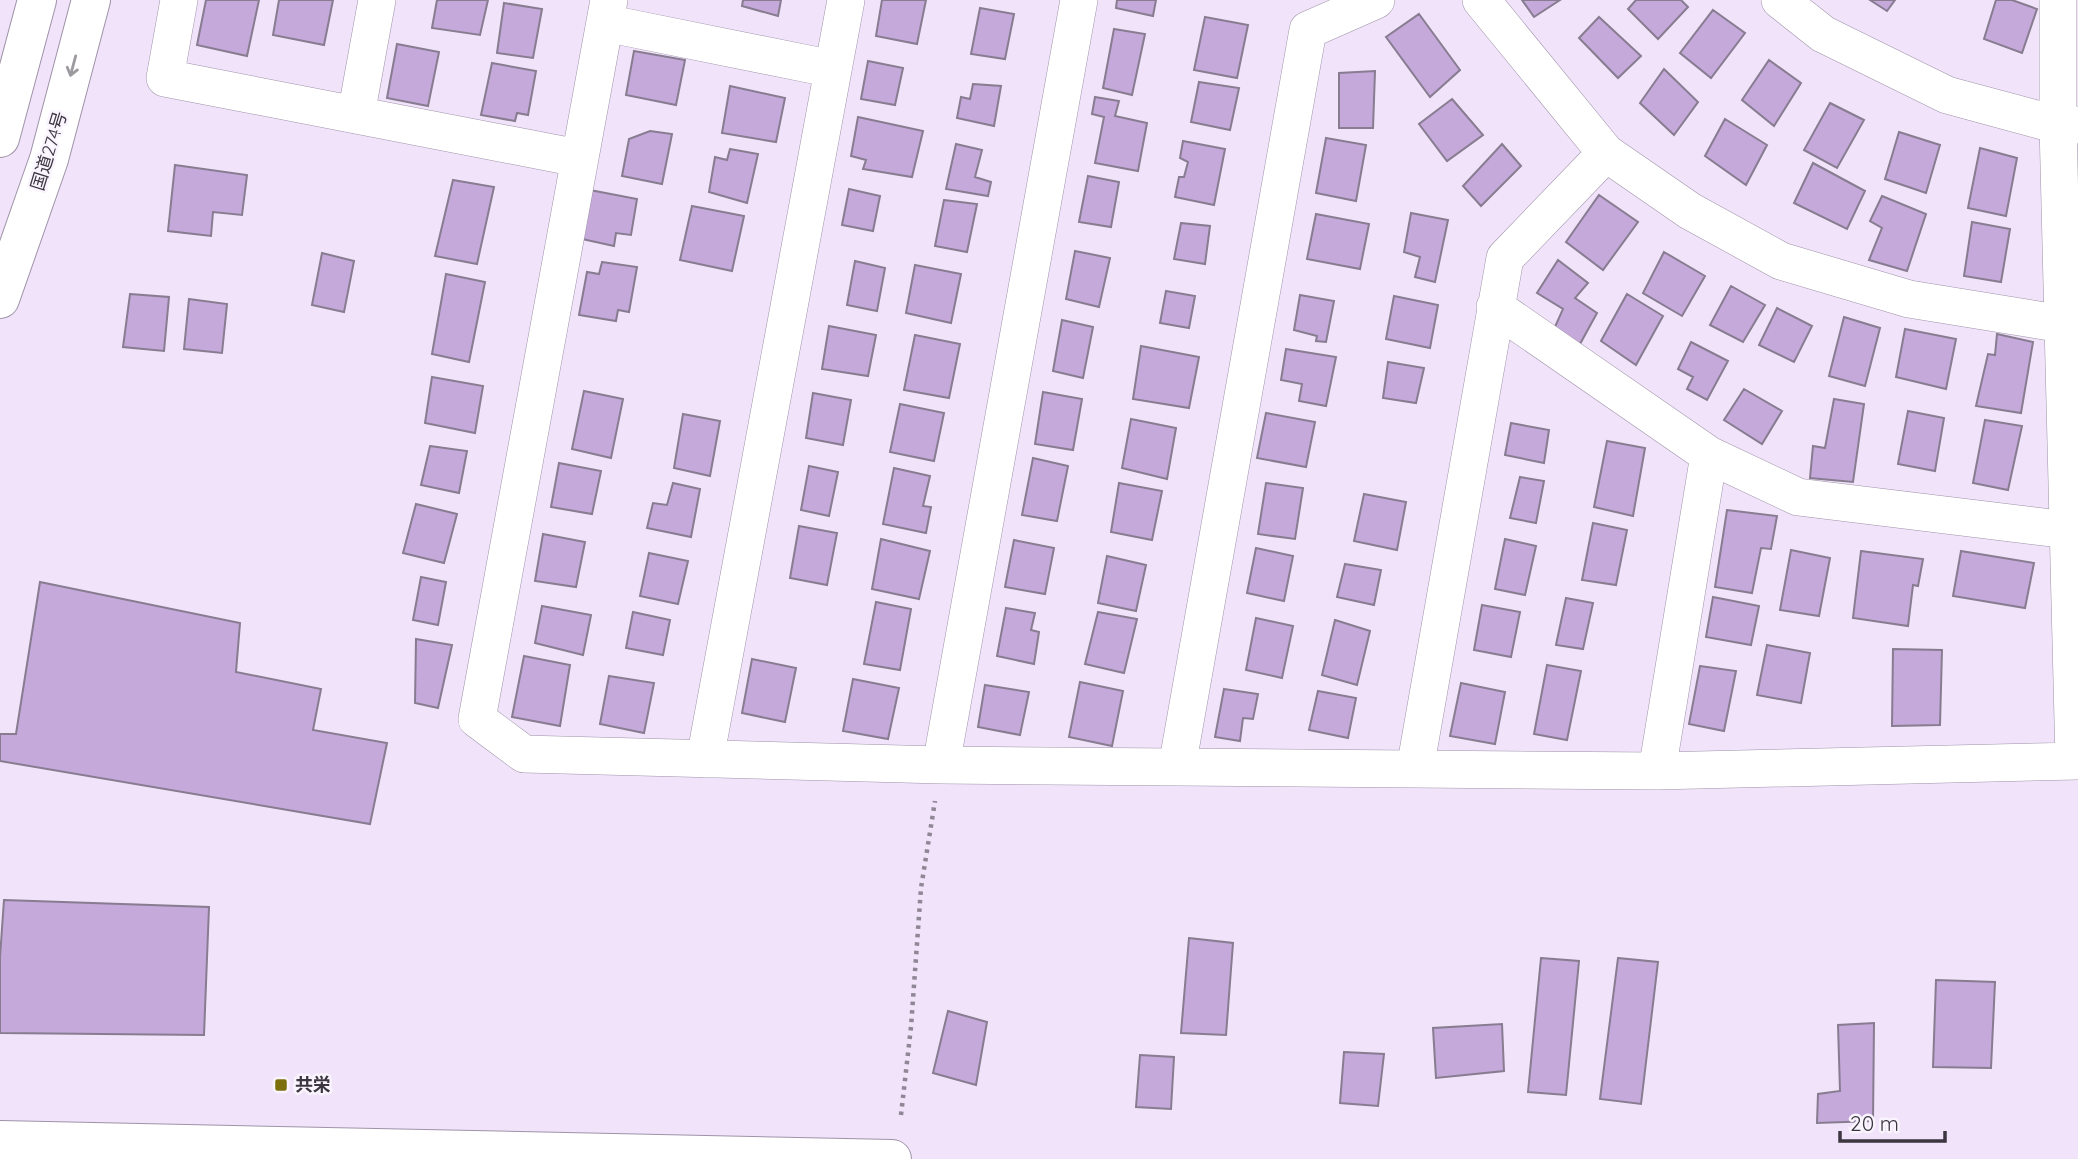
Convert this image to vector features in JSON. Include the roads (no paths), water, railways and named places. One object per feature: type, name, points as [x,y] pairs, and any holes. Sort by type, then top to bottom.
[{"type":"main road","points":[[0,138],[37,0]]},
{"type":"main road","name":"国道274号","points":[[0,299],[49,159],[91,0]]},
{"type":"main road","points":[[0,1140],[304,1153],[892,1159]]},
{"type":"street","points":[[179,0],[165,78],[578,158]]},
{"type":"street","points":[[356,115],[377,0]]},
{"type":"street","points":[[705,759],[846,0]]},
{"type":"street","points":[[941,765],[1079,0]]},
{"type":"street","points":[[1177,767],[1308,30],[1376,0]]},
{"type":"street","points":[[1481,0],[1606,153],[1690,211],[1781,261],[1909,299],[2063,324]]},
{"type":"street","points":[[1780,0],[1823,34],[1947,95],[2068,125]]},
{"type":"street","points":[[833,69],[607,12],[578,158],[477,719],[524,754],[941,765],[1657,771],[2076,761],[2063,324],[2068,125],[2058,0]]},
{"type":"street","points":[[1415,769],[1505,258],[1606,153]]},
{"type":"street","points":[[1495,307],[1709,454],[1798,497],[2068,530]]},
{"type":"street","points":[[1657,771],[1709,454]]},
{"type":"place","name":"共栄","points":[[281,1085]]}]
